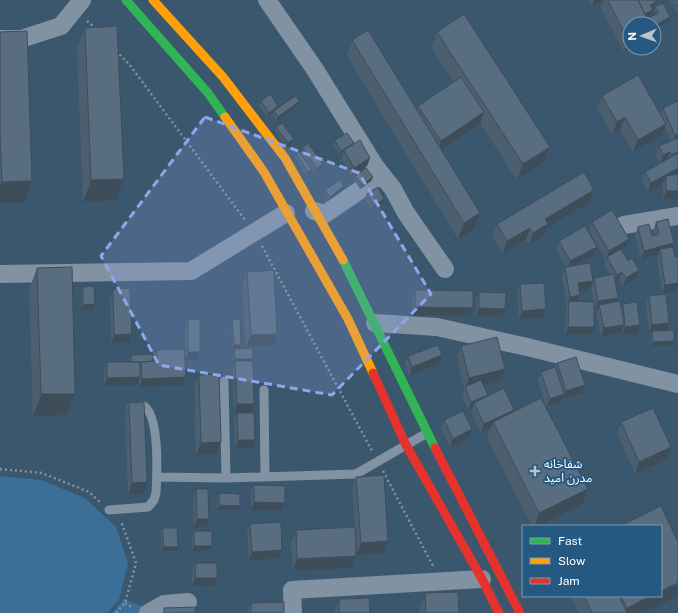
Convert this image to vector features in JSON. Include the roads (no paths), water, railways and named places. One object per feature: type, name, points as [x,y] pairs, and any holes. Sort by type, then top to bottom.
[{"type":"main road","points":[[126,0],[208,93],[264,172],[286,213],[348,319],[406,445],[482,579],[498,613]]},
{"type":"main road","points":[[153,0],[222,77],[280,152],[344,261],[427,433],[520,613]]},
{"type":"street","points":[[267,0],[314,68],[382,175],[393,189],[406,213],[445,269]]},
{"type":"street","points":[[0,40],[21,39],[61,26],[79,4]]},
{"type":"street","points":[[314,211],[325,214],[382,175]]},
{"type":"street","points":[[0,274],[191,270],[286,213]]},
{"type":"street","points":[[624,225],[678,216]]},
{"type":"street","points":[[375,323],[437,327],[527,347],[678,384]]},
{"type":"street","points":[[292,613],[292,590],[482,579]]},
{"type":"street","points":[[148,613],[164,604],[188,602]]},
{"type":"lane","points":[[224,381],[226,478]]},
{"type":"lane","points":[[264,390],[264,477]]},
{"type":"lane","points":[[109,510],[148,507],[154,500],[157,477],[155,442],[150,411],[144,406],[129,407]]},
{"type":"lane","points":[[157,477],[226,478],[356,474],[427,433]]},
{"type":"place","name":"شفاخانه مدرن امید","points":[[535,471]]}]
